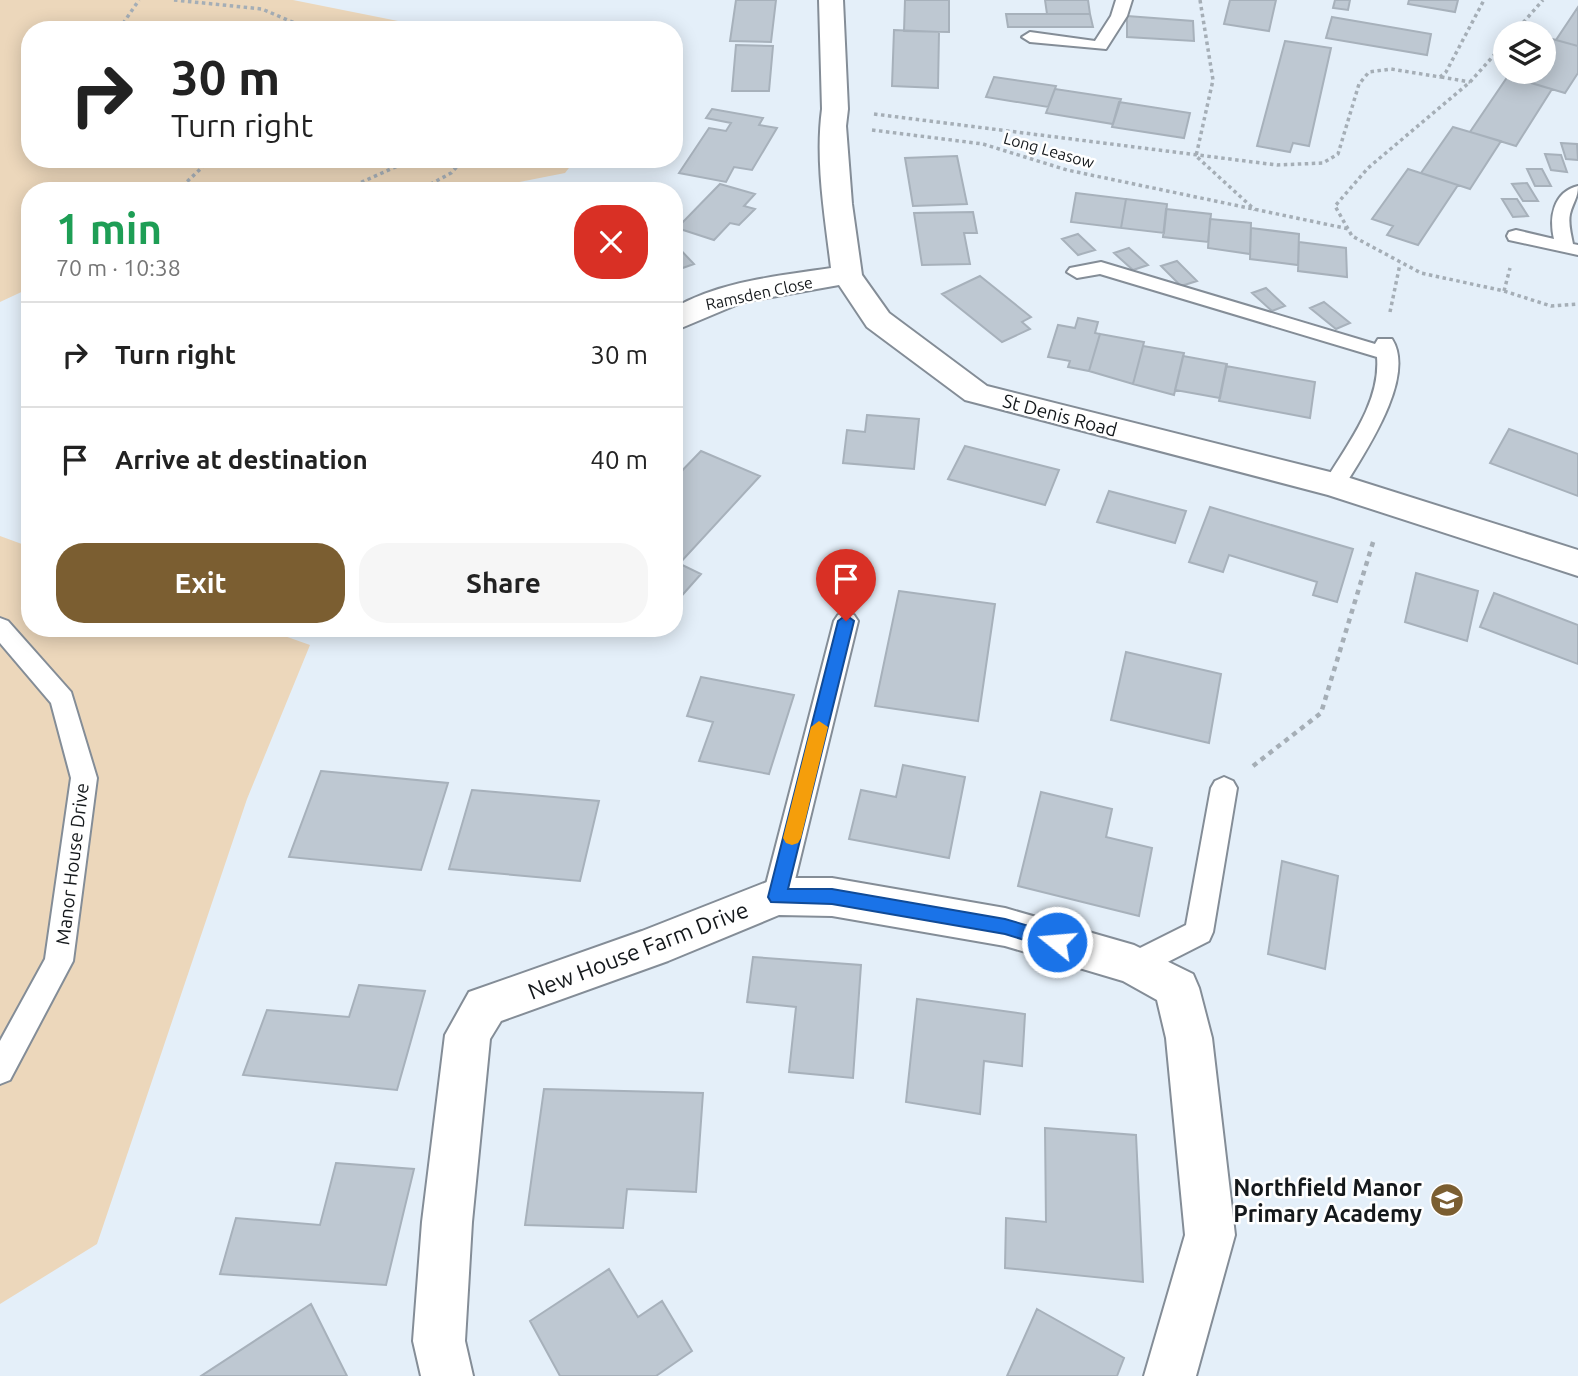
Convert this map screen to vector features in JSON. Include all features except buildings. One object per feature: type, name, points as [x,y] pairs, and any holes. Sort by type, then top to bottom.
[{"type":"street","name":"St Denis Road","points":[[831,0],[838,204],[848,275],[878,320],[976,393],[1335,485],[1578,563]]},
{"type":"street","name":"Ramsden Close","points":[[683,314],[693,307],[770,287],[848,275]]},
{"type":"street","name":"New House Farm Drive","points":[[447,1376],[439,1341],[447,1222],[468,1035],[485,1006],[652,947],[777,897],[832,897],[1005,926],[1134,965],[1177,988],[1189,1038],[1210,1235],[1170,1376]]},
{"type":"lane","points":[[1030,37],[1100,46],[1119,16],[1124,0]]},
{"type":"lane","points":[[1571,249],[1559,219],[1564,202],[1578,191]]},
{"type":"lane","points":[[1516,236],[1571,249]]},
{"type":"lane","points":[[1077,272],[1101,268],[1386,349],[1382,398],[1335,485]]},
{"type":"lane","points":[[777,897],[846,621]]},
{"type":"lane","name":"Manor House Drive","points":[[0,627],[62,699],[84,778],[59,961],[0,1070]]},
{"type":"lane","points":[[1134,965],[1199,932],[1224,788]]},
{"type":"path","points":[[125,21],[139,0]]},
{"type":"path","points":[[174,0],[262,9],[290,21]]},
{"type":"path","points":[[1200,0],[1213,80],[1196,156],[1256,210]]},
{"type":"path","points":[[1440,77],[1446,72],[1484,0]]},
{"type":"path","points":[[1525,21],[1543,0]]},
{"type":"path","points":[[1349,229],[1335,206],[1368,168],[1470,82],[1493,56]]},
{"type":"path","name":"Long Leasow","points":[[834,117],[1277,166],[1323,163],[1338,154],[1359,84],[1369,72],[1391,69],[1470,82]]},
{"type":"path","name":"Long Leasow","points":[[834,117],[983,144],[1067,170],[1349,229],[1352,236],[1400,264],[1422,273],[1504,291],[1551,306],[1578,304]]},
{"type":"path","points":[[187,182],[201,168]]},
{"type":"path","points":[[362,182],[393,168]]},
{"type":"path","points":[[434,182],[456,168]]},
{"type":"path","points":[[1386,349],[1400,264]]},
{"type":"path","points":[[1224,788],[1321,713],[1385,501]]},
{"type":"shaded area","points":[[0,0],[293,0],[398,21],[21,21],[21,168],[569,168],[565,173],[520,182],[21,182],[21,292],[0,302]]},
{"type":"shaded area","points":[[0,536],[21,544],[21,637],[287,637],[310,645],[247,799],[97,1244],[0,1304]]},
{"type":"slow traffic","points":[[792,838],[819,727]]},
{"type":"place","name":"Northfield Manor Primary Academy","points":[[1447,1200]]},
{"type":"route","points":[[846,621],[777,897],[832,897],[1005,926],[1057,942]]}]
